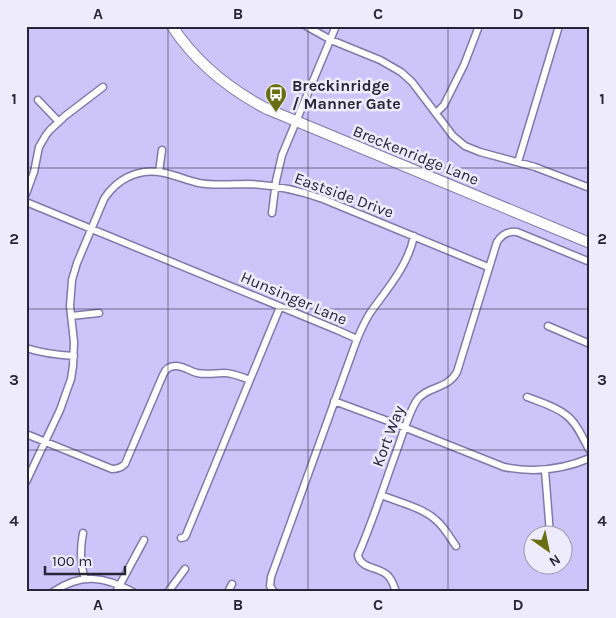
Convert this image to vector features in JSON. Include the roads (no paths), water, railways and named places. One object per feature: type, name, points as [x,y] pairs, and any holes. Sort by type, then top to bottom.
[{"type":"main road","name":"Breckenridge Lane","points":[[172,26],[202,64],[239,94],[267,110],[590,243]]},
{"type":"street","points":[[306,26],[331,40],[380,60],[401,72],[412,82],[453,136],[465,146],[544,170],[590,188]]},
{"type":"street","points":[[272,213],[282,155],[336,26]]},
{"type":"street","points":[[436,113],[444,105],[464,65],[480,26]]},
{"type":"street","points":[[518,162],[559,26]]},
{"type":"street","points":[[26,194],[34,172],[39,147],[50,130],[103,87]]},
{"type":"street","points":[[38,100],[59,122]]},
{"type":"street","points":[[159,172],[162,150]]},
{"type":"street","name":"Eastside Drive","points":[[26,482],[66,393],[73,370],[74,342],[70,296],[77,263],[104,199],[116,184],[126,178],[151,171],[166,173],[199,183],[276,186],[306,192],[488,267]]},
{"type":"street","name":"Hunsinger Lane","points":[[26,202],[357,340],[271,577],[270,586],[274,592]]},
{"type":"street","name":"Kort Way","points":[[396,592],[388,575],[362,563],[358,557],[414,406],[420,397],[446,384],[454,378],[457,372],[497,242],[508,232],[517,232],[590,262]]},
{"type":"street","points":[[357,340],[370,314],[398,274],[412,247],[414,236]]},
{"type":"street","points":[[181,538],[186,535],[280,307]]},
{"type":"street","points":[[71,316],[99,313]]},
{"type":"street","points":[[548,326],[590,344]]},
{"type":"street","points":[[26,348],[39,352],[74,356]]},
{"type":"street","points":[[26,434],[112,469],[121,468],[129,456],[163,375],[169,367],[181,366],[203,374],[228,373],[250,380]]},
{"type":"street","points":[[527,397],[557,409],[567,416],[590,451]]},
{"type":"street","points":[[334,401],[504,467],[525,471],[560,469],[590,458]]},
{"type":"street","points":[[545,470],[549,526]]},
{"type":"street","points":[[381,495],[432,516],[456,546]]},
{"type":"street","points":[[83,532],[81,568],[84,579]]},
{"type":"street","points":[[116,592],[144,540]]},
{"type":"street","points":[[168,592],[185,569]]},
{"type":"street","points":[[52,592],[67,583],[84,579],[102,579],[121,585],[133,592]]},
{"type":"street","points":[[228,592],[232,584]]},
{"type":"place","name":"Breckinridge / Manner Gate","points":[[276,113]]}]
